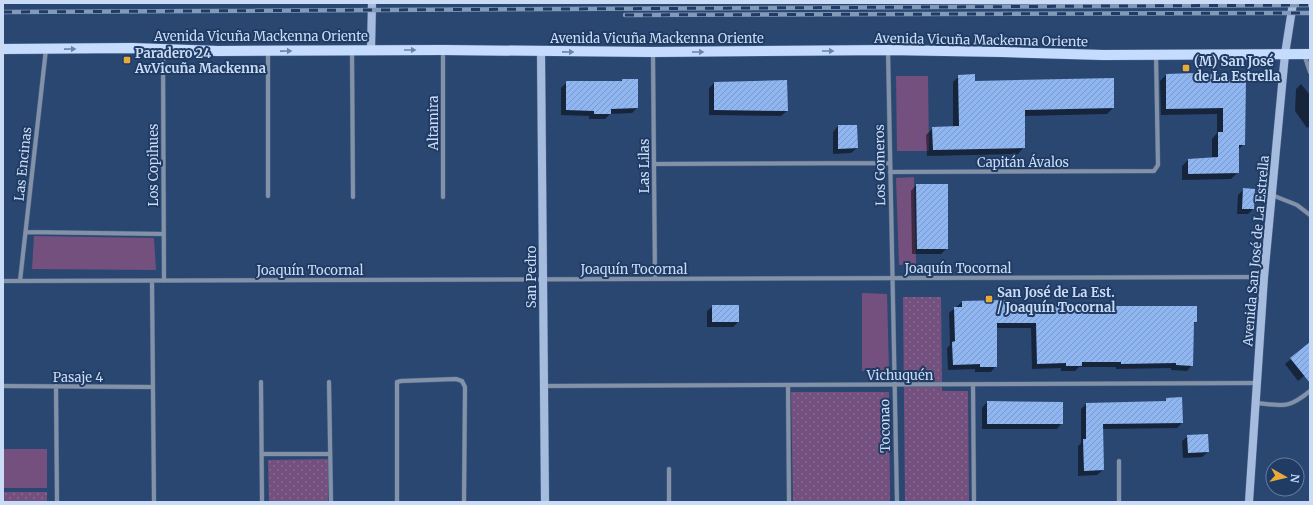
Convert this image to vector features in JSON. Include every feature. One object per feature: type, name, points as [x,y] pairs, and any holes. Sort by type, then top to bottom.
[{"type":"main road","points":[[371,50],[372,3]]},
{"type":"main road","name":"Avenida San José de La Estrella","points":[[1249,502],[1264,277],[1285,54],[1293,3]]},
{"type":"main road","name":"Avenida Vicuña Mackenna Oriente","points":[[3,49],[653,52],[888,50],[996,51],[1096,55],[1307,54]]},
{"type":"main road","name":"San Pedro","points":[[541,51],[545,502]]},
{"type":"street","name":"Las Encinas","points":[[20,281],[46,49]]},
{"type":"street","name":"Los Copihues","points":[[163,49],[164,280]]},
{"type":"street","points":[[352,50],[353,197]]},
{"type":"street","name":"Altamira","points":[[443,50],[443,197]]},
{"type":"street","name":"Los Gomeros","points":[[888,50],[892,278]]},
{"type":"street","points":[[268,51],[268,196]]},
{"type":"street","name":"Las Lilas","points":[[653,52],[655,279]]},
{"type":"street","points":[[1307,54],[1310,72]]},
{"type":"street","name":"Capitán Ávalos","points":[[890,172],[1156,170],[1158,164],[1156,55]]},
{"type":"street","points":[[654,164],[890,163]]},
{"type":"street","points":[[1272,195],[1297,205],[1310,215]]},
{"type":"street","points":[[26,232],[164,234]]},
{"type":"street","name":"Joaquín Tocornal","points":[[3,281],[1264,277]]},
{"type":"street","name":"Toconao","points":[[892,278],[897,502]]},
{"type":"street","points":[[152,281],[154,502]]},
{"type":"street","points":[[397,502],[397,382],[456,379],[462,381],[464,387],[464,502]]},
{"type":"street","points":[[261,382],[262,502]]},
{"type":"street","points":[[329,382],[331,502]]},
{"type":"street","name":"Vichuquén","points":[[544,386],[1257,383]]},
{"type":"street","points":[[973,384],[974,502]]},
{"type":"street","points":[[788,385],[789,502]]},
{"type":"street","name":"Pasaje 4","points":[[3,386],[153,387]]},
{"type":"street","points":[[56,386],[57,502]]},
{"type":"street","points":[[1256,403],[1288,405],[1296,402],[1310,391]]},
{"type":"street","points":[[262,454],[330,454]]},
{"type":"street","points":[[1119,461],[1119,502]]},
{"type":"street","points":[[669,469],[669,502]]},
{"type":"shaded area","points":[[896,76],[928,76],[929,151],[897,151]]},
{"type":"shaded area","points":[[914,177],[916,264],[899,265],[896,178]]},
{"type":"shaded area","points":[[34,236],[154,238],[156,270],[32,269]]},
{"type":"shaded area","points":[[862,293],[887,294],[889,370],[862,371]]},
{"type":"shaded area","points":[[903,297],[941,297],[942,391],[968,391],[969,502],[905,502]]},
{"type":"shaded area","points":[[791,392],[889,392],[890,502],[793,502]]},
{"type":"shaded area","points":[[3,449],[47,449],[47,488],[3,488]]},
{"type":"shaded area","points":[[328,459],[328,502],[269,502],[268,460]]},
{"type":"shaded area","points":[[3,492],[47,492],[47,502],[3,502]]},
{"type":"building","points":[[1195,73],[1195,75],[1218,74],[1218,79],[1246,79],[1245,145],[1239,145],[1239,173],[1188,174],[1188,159],[1218,157],[1218,132],[1223,132],[1223,108],[1166,109],[1166,74]]},
{"type":"building","points":[[975,74],[975,81],[1114,78],[1114,108],[1025,110],[1025,148],[933,150],[932,127],[959,126],[958,75]]},
{"type":"building","points":[[622,79],[638,79],[638,108],[611,109],[611,114],[594,114],[594,111],[566,110],[566,81],[622,81]]},
{"type":"building","points":[[787,80],[788,111],[714,110],[714,82]]},
{"type":"building","points":[[838,125],[857,125],[858,148],[838,149]]},
{"type":"building","points":[[916,184],[948,184],[948,249],[917,249]]},
{"type":"building","points":[[1243,188],[1255,189],[1254,209],[1242,209]]},
{"type":"building","points":[[1006,300],[1006,306],[1197,306],[1197,322],[1194,322],[1193,366],[1176,365],[1176,363],[1121,364],[1121,362],[1082,362],[1082,366],[1066,366],[1066,363],[1037,364],[1036,323],[997,323],[997,367],[980,367],[980,364],[953,365],[952,342],[955,341],[954,307],[962,307],[962,301]]},
{"type":"building","points":[[712,305],[739,305],[739,322],[712,322]]},
{"type":"building","points":[[1310,342],[1310,383],[1290,358]]},
{"type":"building","points":[[1182,397],[1183,423],[1103,424],[1104,470],[1084,471],[1083,439],[1086,439],[1086,403],[1166,401],[1166,398]]},
{"type":"building","points":[[987,401],[1063,402],[1063,424],[987,424]]},
{"type":"building","points":[[1208,434],[1209,452],[1188,453],[1187,435]]},
{"type":"railway","points":[[3,12],[1310,5]]},
{"type":"railway","points":[[625,15],[1310,13]]},
{"type":"place","name":"Paradero 24 Av.Vicuña Mackenna","points":[[127,60]]},
{"type":"place","name":"(M) San José de La Estrella","points":[[1186,68]]},
{"type":"place","name":"San José de La Est. / Joaquín Tocornal","points":[[989,299]]}]
